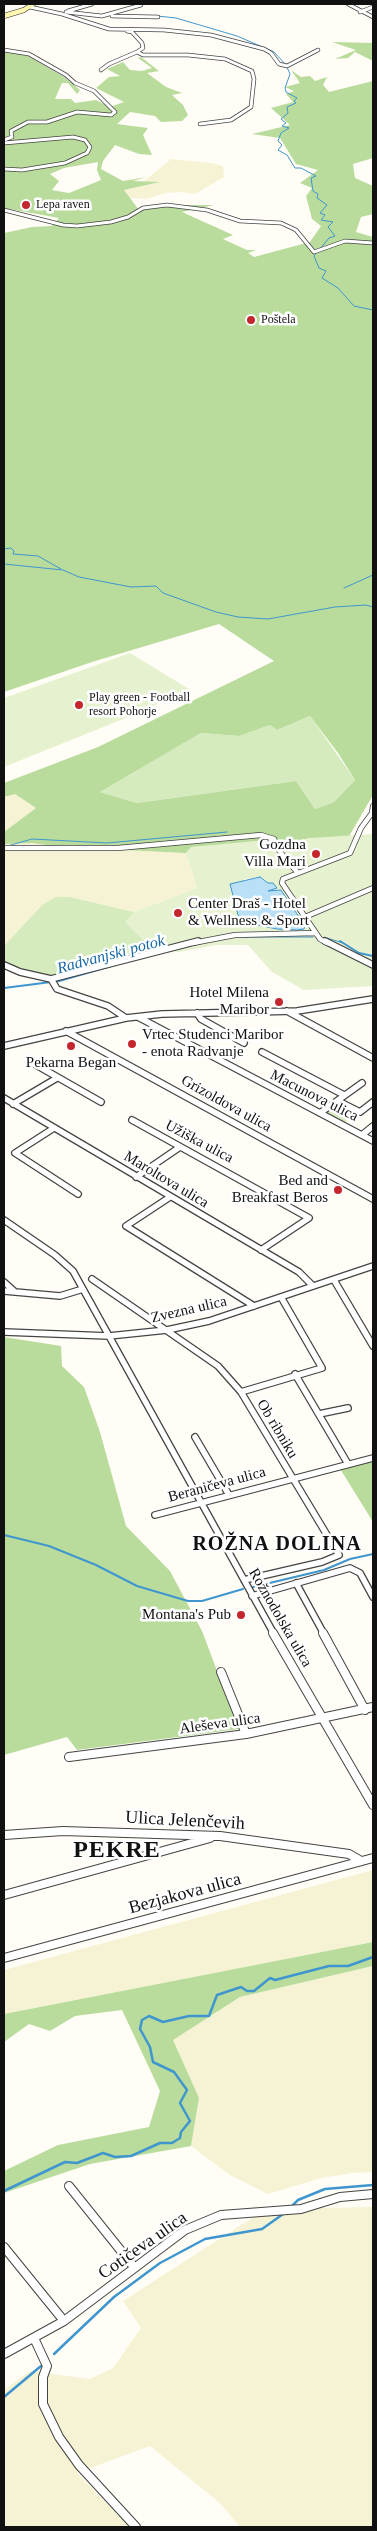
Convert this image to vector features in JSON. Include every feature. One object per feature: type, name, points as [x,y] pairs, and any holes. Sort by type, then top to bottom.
[{"type":"street","points":[[62,14],[92,4]]},
{"type":"street","points":[[348,4],[360,12],[373,17]]},
{"type":"street","points":[[102,16],[141,5]]},
{"type":"street","points":[[4,16],[31,6],[62,14],[89,24],[127,30],[164,30],[211,35],[264,49],[285,66],[318,50]]},
{"type":"street","points":[[360,12],[373,8]]},
{"type":"street","points":[[66,12],[102,16],[158,17]]},
{"type":"street","points":[[101,70],[137,52],[143,46],[132,32],[127,30]]},
{"type":"street","points":[[4,50],[29,54],[66,75],[78,85],[94,91],[115,112],[114,114],[77,112],[47,122],[28,122],[11,131],[12,137],[4,141]]},
{"type":"street","points":[[137,52],[143,55],[225,59],[246,66],[252,72],[254,80],[251,107],[231,120],[200,124]]},
{"type":"street","points":[[4,141],[60,137],[85,140],[90,147],[87,153],[66,164],[22,170],[4,170]]},
{"type":"street","points":[[4,210],[63,225],[77,226],[112,222],[128,217],[143,208],[167,205],[207,210],[240,221],[281,223],[296,230],[314,252],[345,242],[373,243]]},
{"type":"street","points":[[373,806],[372,813],[361,828],[350,853],[287,876],[282,883],[315,933],[325,942],[373,965]]},
{"type":"street","points":[[4,848],[118,848],[261,835],[274,840],[280,852],[298,873]]},
{"type":"street","points":[[305,917],[373,888]]},
{"type":"street","points":[[52,981],[211,938],[235,935],[315,933]]},
{"type":"street","points":[[4,965],[20,972],[52,981],[63,992],[117,1010],[126,1018]]},
{"type":"street","points":[[4,1046],[126,1018],[197,1013],[287,1011],[373,999]]},
{"type":"street","points":[[287,1011],[324,1033],[373,1058]]},
{"type":"street","points":[[197,1013],[201,1019],[244,1043]]},
{"type":"street","name":"Macunova ulica","points":[[138,1017],[373,1141]]},
{"type":"street","name":"Grizoldova ulica","points":[[66,1031],[373,1198]]},
{"type":"street","points":[[262,1052],[344,1095]]},
{"type":"street","points":[[31,1062],[101,1102]]},
{"type":"street","points":[[13,1104],[57,1078]]},
{"type":"street","points":[[320,1113],[362,1083]]},
{"type":"street","name":"Maroltova ulica","points":[[4,1098],[299,1272],[313,1286]]},
{"type":"street","points":[[338,1101],[360,1112],[373,1102]]},
{"type":"street","name":"Užiška ulica","points":[[132,1120],[309,1218],[262,1250]]},
{"type":"street","points":[[362,1135],[373,1126]]},
{"type":"street","points":[[54,1128],[15,1153],[78,1194]]},
{"type":"street","points":[[136,1177],[180,1147]]},
{"type":"street","points":[[170,1197],[126,1226],[254,1306]]},
{"type":"street","points":[[4,1220],[65,1263],[73,1271],[109,1336]]},
{"type":"street","name":"Zvezna ulica","points":[[4,1332],[109,1336],[168,1330],[210,1321],[373,1266]]},
{"type":"street","name":"Ob ribniku","points":[[92,1279],[218,1366],[241,1392],[339,1555],[322,1562],[244,1580]]},
{"type":"street","points":[[334,1280],[373,1346]]},
{"type":"street","points":[[4,1282],[16,1292]]},
{"type":"street","points":[[4,1291],[60,1296],[83,1289]]},
{"type":"street","points":[[241,1392],[295,1374],[322,1368],[281,1297]]},
{"type":"street","name":"Rožnodolska ulica","points":[[109,1336],[252,1596],[373,1805]]},
{"type":"street","points":[[295,1374],[348,1464]]},
{"type":"street","points":[[319,1414],[348,1408]]},
{"type":"street","points":[[195,1436],[229,1495]]},
{"type":"street","name":"Beraničeva ulica","points":[[155,1515],[373,1458]]},
{"type":"street","points":[[252,1596],[350,1568],[360,1573],[373,1596]]},
{"type":"street","points":[[296,1583],[365,1710]]},
{"type":"street","points":[[221,1672],[246,1734]]},
{"type":"street","name":"Aleševa ulica","points":[[69,1757],[246,1734],[324,1719],[373,1707]]},
{"type":"street","name":"Ulica Jelenčevih","points":[[4,1835],[63,1831],[220,1836],[349,1854],[361,1861]]},
{"type":"street","points":[[4,1895],[183,1844],[220,1836]]},
{"type":"street","name":"Bezjakova ulica","points":[[4,1958],[373,1858]]},
{"type":"street","points":[[69,2186],[134,2267]]},
{"type":"street","name":"Cotičeva ulica","points":[[4,2354],[64,2321],[185,2230],[221,2215],[288,2210],[340,2197],[373,2194]]},
{"type":"street","points":[[4,2248],[64,2321]]},
{"type":"street","points":[[34,2338],[47,2366],[43,2377],[43,2404],[59,2437],[79,2465],[136,2527]]},
{"type":"shaded area","points":[[171,159],[212,163],[223,166],[224,177],[195,194],[179,192],[165,193],[147,199],[130,198],[124,190],[157,183],[143,182]]},
{"type":"shaded area","points":[[15,794],[36,808],[4,832],[4,797]]},
{"type":"shaded area","points":[[32,843],[60,847],[186,853],[197,888],[134,912],[70,897],[42,905],[4,946],[4,844]]},
{"type":"shaded area","points":[[373,1870],[373,1942],[4,2014],[4,1970]]},
{"type":"shaded area","points":[[373,1966],[373,2172],[321,2178],[268,2194],[230,2175],[191,2146],[199,2098],[172,2040],[240,1997]]},
{"type":"shaded area","points":[[373,2207],[373,2527],[240,2527],[221,2504],[150,2446],[77,2473],[130,2527],[4,2527],[4,2390],[30,2371],[90,2379],[113,2368],[141,2328],[123,2301],[266,2209]]},
{"type":"green space","points":[[332,42],[373,43],[373,61],[355,52],[348,58],[335,59],[356,50]]},
{"type":"green space","points":[[4,51],[28,56],[64,77],[80,90],[77,94],[68,83],[62,83],[55,99],[71,99],[75,103],[96,100],[110,107],[124,102],[96,88],[109,77],[120,76],[107,69],[123,62],[130,70],[142,71],[152,68],[138,58],[141,57],[159,71],[147,73],[166,87],[182,93],[172,95],[183,105],[188,115],[182,121],[161,122],[155,116],[130,112],[117,124],[148,128],[143,135],[152,155],[139,154],[115,145],[103,161],[101,169],[123,181],[147,177],[133,181],[160,182],[124,190],[139,210],[153,205],[214,205],[182,212],[233,235],[223,239],[247,250],[256,250],[248,253],[254,257],[310,242],[321,226],[312,219],[306,196],[312,188],[300,183],[318,170],[296,164],[280,138],[252,134],[290,125],[271,108],[293,102],[286,94],[294,91],[285,87],[300,83],[291,70],[301,77],[310,76],[315,81],[327,77],[323,85],[329,92],[373,81],[373,158],[353,164],[355,178],[373,186],[373,214],[361,217],[356,232],[373,237],[373,795],[344,845],[310,838],[279,845],[192,847],[186,853],[60,847],[32,843],[4,844],[4,832],[36,808],[15,794],[4,797],[4,783],[98,747],[274,661],[219,624],[92,662],[4,692],[4,233],[32,227],[52,226],[59,218],[4,208]],"holes":[[[98,162],[97,170],[101,180],[69,193],[52,190],[59,181],[50,174],[64,168]],[[310,716],[338,753],[355,780],[334,802],[315,809],[296,781],[137,803],[100,792],[201,733],[239,736],[270,725],[277,730]]]},
{"type":"green space","name":"Play green - Football resort Pohorje","points":[[130,653],[189,689],[138,713],[4,767],[4,698]]},
{"type":"green space","points":[[310,716],[355,780],[334,802],[315,809],[296,781],[137,803],[100,792],[201,733],[239,736],[270,725],[277,730]]},
{"type":"green space","points":[[373,834],[373,986],[304,990],[272,972],[248,945],[216,945],[179,952],[154,950],[125,922],[134,912],[197,888],[186,853],[191,847],[278,839],[279,845],[310,838]],"holes":[[[260,877],[277,888],[267,890],[268,892],[281,890],[299,917],[304,929],[289,930],[248,923],[244,879]]]},
{"type":"green space","points":[[56,897],[70,897],[134,912],[126,923],[154,950],[51,979],[4,965],[4,946],[42,905]]},
{"type":"green space","points":[[338,1104],[358,1113],[342,1124],[323,1114]]},
{"type":"green space","points":[[4,1337],[61,1346],[62,1366],[84,1387],[100,1432],[126,1526],[170,1571],[202,1631],[239,1729],[77,1750],[67,1737],[4,1755]]},
{"type":"green space","points":[[373,1461],[373,1522],[339,1467]]},
{"type":"green space","points":[[373,1942],[373,1966],[240,1997],[173,2040],[199,2098],[191,2146],[90,2164],[4,2193],[4,2171],[58,2145],[149,2127],[160,2091],[122,2010],[75,2016],[50,2031],[29,2024],[4,2042],[4,2014]]},
{"type":"water","points":[[260,877],[268,883],[273,883],[277,888],[268,891],[281,890],[305,926],[304,929],[277,929],[252,924],[241,919],[238,915],[230,884]]},
{"type":"waterway","points":[[157,16],[176,18],[237,36],[274,52],[286,65],[290,74],[285,88],[286,92],[297,98],[294,101],[296,103],[287,107],[288,113],[281,119],[286,123],[282,126],[289,128],[281,133],[278,141],[282,145],[278,150],[287,155],[295,168],[301,168],[316,176],[311,178],[313,191],[318,194],[317,198],[327,205],[320,213],[325,215],[321,220],[333,222],[328,227],[335,236],[329,238],[320,249]]},
{"type":"waterway","points":[[316,253],[314,256],[319,268],[326,271],[322,278],[338,288],[354,306],[373,310]]},
{"type":"waterway","points":[[4,549],[11,548],[14,551],[13,554],[38,556],[61,569]]},
{"type":"waterway","points":[[4,564],[63,570],[79,577],[131,587],[156,586],[163,593],[216,612],[238,617],[268,619],[335,607],[366,605],[373,607]]},
{"type":"waterway","points":[[344,588],[373,575]]},
{"type":"waterway","points":[[4,847],[32,839],[107,843],[227,832]]},
{"type":"waterway","name":"Radvanjski potok","points":[[238,937],[313,937]]},
{"type":"waterway","points":[[327,938],[343,943]]},
{"type":"waterway","points":[[340,941],[359,953],[373,956]]},
{"type":"waterway","name":"Radvanjski potok","points":[[4,988],[59,981],[115,965]]},
{"type":"waterway","points":[[4,1535],[49,1546],[96,1565],[137,1586],[188,1601],[202,1601],[243,1589]]},
{"type":"waterway","points":[[253,1587],[324,1570],[350,1559],[373,1554]]},
{"type":"waterway","points":[[4,2191],[65,2162],[77,2163],[103,2153],[115,2157],[131,2156],[160,2143],[172,2143],[180,2138],[181,2132],[190,2121],[180,2103],[187,2090],[174,2072],[153,2062],[150,2047],[140,2029],[142,2020],[149,2016],[163,2022],[189,2016],[209,2016],[217,1995],[241,1987],[247,1991],[254,1991],[270,1978],[275,1980],[329,1966],[348,1966],[373,1957]]},
{"type":"waterway","points":[[291,2207],[298,2200],[325,2189],[373,2185]]},
{"type":"waterway","points":[[54,2354],[114,2297],[160,2263],[205,2239],[262,2229],[286,2212]]},
{"type":"waterway","points":[[4,2397],[41,2366]]},
{"type":"place","name":"Lepa raven","points":[[26,205]]},
{"type":"place","name":"Poštela","points":[[251,320]]},
{"type":"place","name":"Play green - Football resort Pohorje","points":[[79,705]]},
{"type":"place","name":"Gozdna Villa Mari","points":[[316,854]]},
{"type":"place","name":"Center Draš - Hotel & Wellness & Sport","points":[[178,913]]},
{"type":"place","name":"Hotel Milena Maribor","points":[[279,1002]]},
{"type":"place","name":"Vrtec Studenci Maribor - enota Radvanje","points":[[132,1044]]},
{"type":"place","name":"Pekarna Began","points":[[71,1046]]},
{"type":"place","name":"Bed and Breakfast Beros","points":[[338,1190]]},
{"type":"place","name":"Montana's Pub","points":[[241,1615]]},
{"type":"district","name":"ROŽNA DOLINA","points":[[277,1545]]},
{"type":"district","name":"PEKRE","points":[[117,1851]]}]
